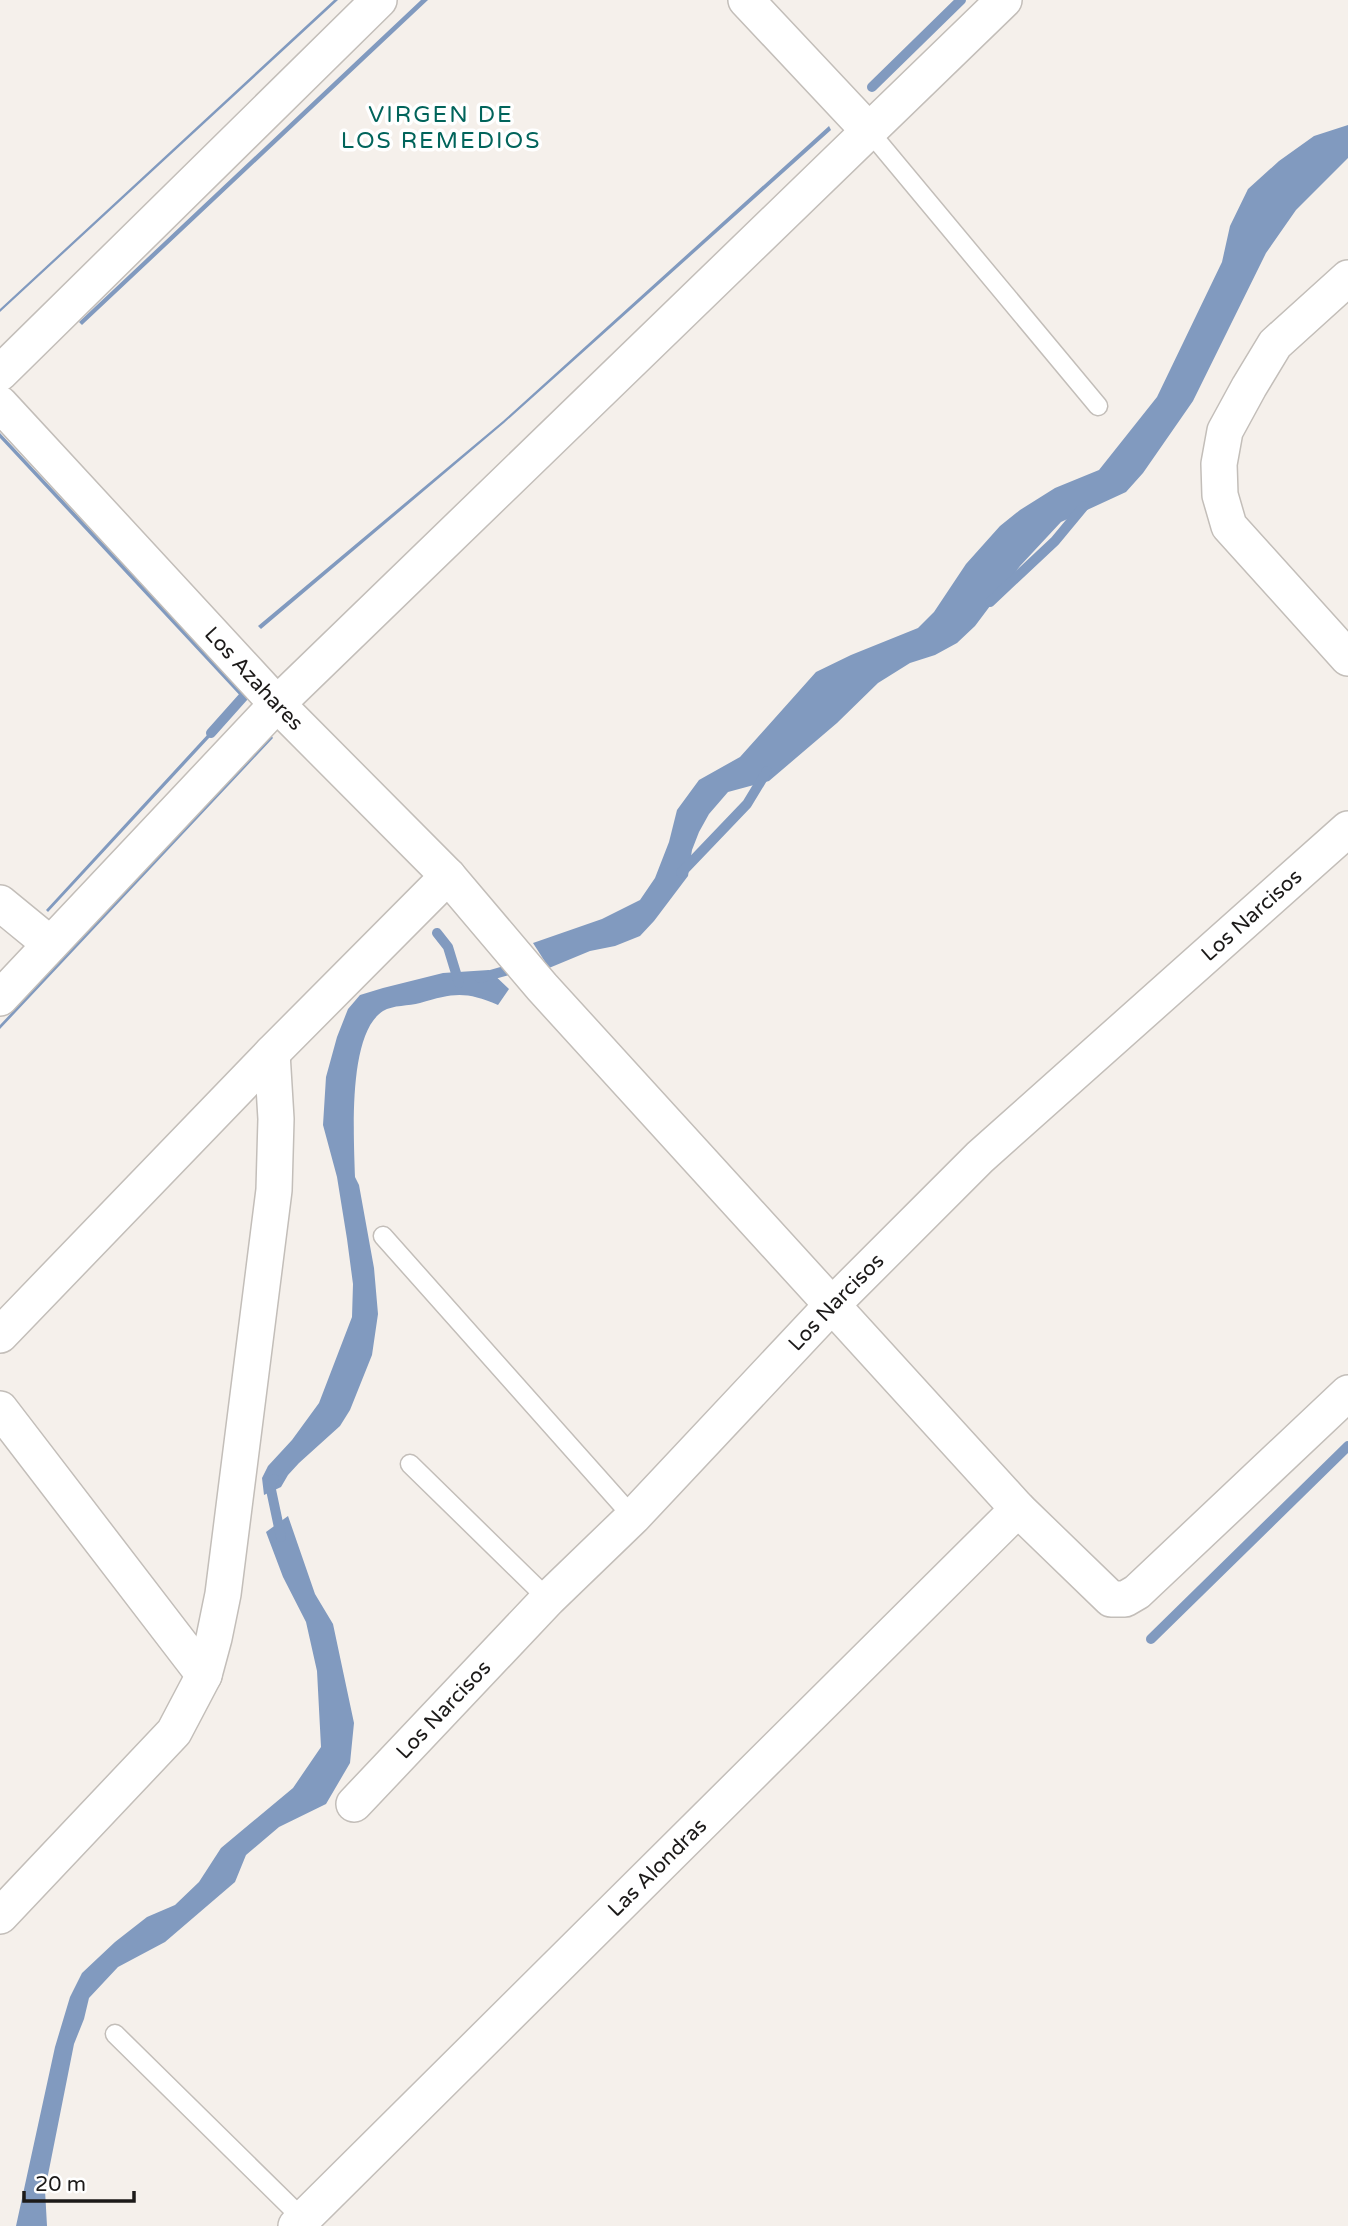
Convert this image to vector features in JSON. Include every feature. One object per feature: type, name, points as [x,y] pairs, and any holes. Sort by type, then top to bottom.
[{"type":"street","points":[[0,373],[379,0]]},
{"type":"street","points":[[746,0],[869,131]]},
{"type":"street","points":[[0,998],[277,704],[1004,0]]},
{"type":"street","points":[[1348,278],[1275,344],[1225,431],[1219,464],[1220,495],[1229,526],[1348,658]]},
{"type":"street","name":"Los Azahares","points":[[0,404],[277,704],[447,876],[542,987],[1018,1509],[1111,1598],[1125,1599],[1138,1592],[1348,1393]]},
{"type":"street","name":"Los Narcisos","points":[[354,1804],[548,1599],[633,1517],[832,1306],[980,1157],[1348,829]]},
{"type":"street","points":[[0,1335],[447,876]]},
{"type":"street","points":[[0,903],[50,944]]},
{"type":"street","points":[[0,1916],[174,1732],[204,1675],[223,1594],[274,1190],[276,1119],[272,1053]]},
{"type":"street","points":[[0,1409],[204,1675]]},
{"type":"street","name":"Las Alondras","points":[[299,2222],[1018,1509]]},
{"type":"lane","points":[[869,131],[1098,405]]},
{"type":"lane","points":[[383,1236],[633,1517]]},
{"type":"lane","points":[[410,1464],[548,1599]]},
{"type":"lane","points":[[115,2034],[299,2222]]},
{"type":"water","points":[[334,0],[338,0],[0,312],[0,309]]},
{"type":"water","points":[[421,0],[428,0],[82,325],[79,322]]},
{"type":"water","points":[[1348,125],[1348,158],[1296,210],[1266,253],[1193,401],[1143,473],[1126,492],[1061,522],[1020,566],[975,626],[957,643],[935,655],[910,663],[878,683],[837,723],[769,781],[728,792],[709,814],[699,832],[692,850],[688,876],[640,936],[615,946],[590,951],[549,968],[533,943],[602,919],[640,900],[655,878],[669,842],[677,810],[699,780],[740,757],[816,672],[918,628],[934,612],[966,564],[1000,526],[1055,488],[1099,470],[1157,397],[1222,262],[1230,226],[1248,189],[1279,161],[1314,136]]},
{"type":"water","points":[[829,126],[831,130],[504,423],[261,629],[258,626],[503,421]]},
{"type":"water","points":[[0,433],[248,698],[245,701],[0,438]]},
{"type":"water","points":[[220,721],[222,724],[48,912],[46,910]]},
{"type":"water","points":[[271,735],[273,738],[0,1029],[0,1025]]},
{"type":"water","points":[[489,970],[509,989],[498,1005],[477,997],[459,995],[391,1008],[383,1011],[371,1023],[363,1041],[355,1088],[354,1160],[355,1177],[359,1185],[374,1268],[378,1314],[372,1355],[350,1410],[340,1426],[299,1463],[281,1487],[264,1495],[262,1478],[268,1466],[292,1440],[319,1403],[352,1317],[353,1284],[347,1239],[337,1177],[323,1125],[326,1077],[348,1009],[360,995],[383,988],[443,973]]},
{"type":"water","points":[[288,1516],[315,1594],[333,1624],[354,1723],[350,1763],[326,1804],[279,1827],[246,1855],[235,1882],[165,1942],[118,1967],[89,1998],[74,2044],[45,2190],[47,2226],[16,2226],[55,2047],[70,1997],[82,1973],[147,1917],[175,1905],[199,1882],[221,1848],[293,1788],[321,1747],[317,1671],[306,1622],[283,1577],[266,1532]]},
{"type":"waterway","points":[[872,87],[961,0]]},
{"type":"waterway","points":[[990,602],[1055,541],[1084,506]]},
{"type":"waterway","points":[[211,733],[244,696]]},
{"type":"waterway","points":[[681,873],[747,804],[767,771]]},
{"type":"waterway","points":[[437,933],[448,947],[459,983]]},
{"type":"waterway","points":[[480,978],[519,967]]},
{"type":"waterway","points":[[1151,1639],[1348,1446]]},
{"type":"waterway","points":[[274,1479],[270,1485],[281,1537]]},
{"type":"district","name":"VIRGEN DE LOS REMEDIOS","points":[[441,127]]}]
